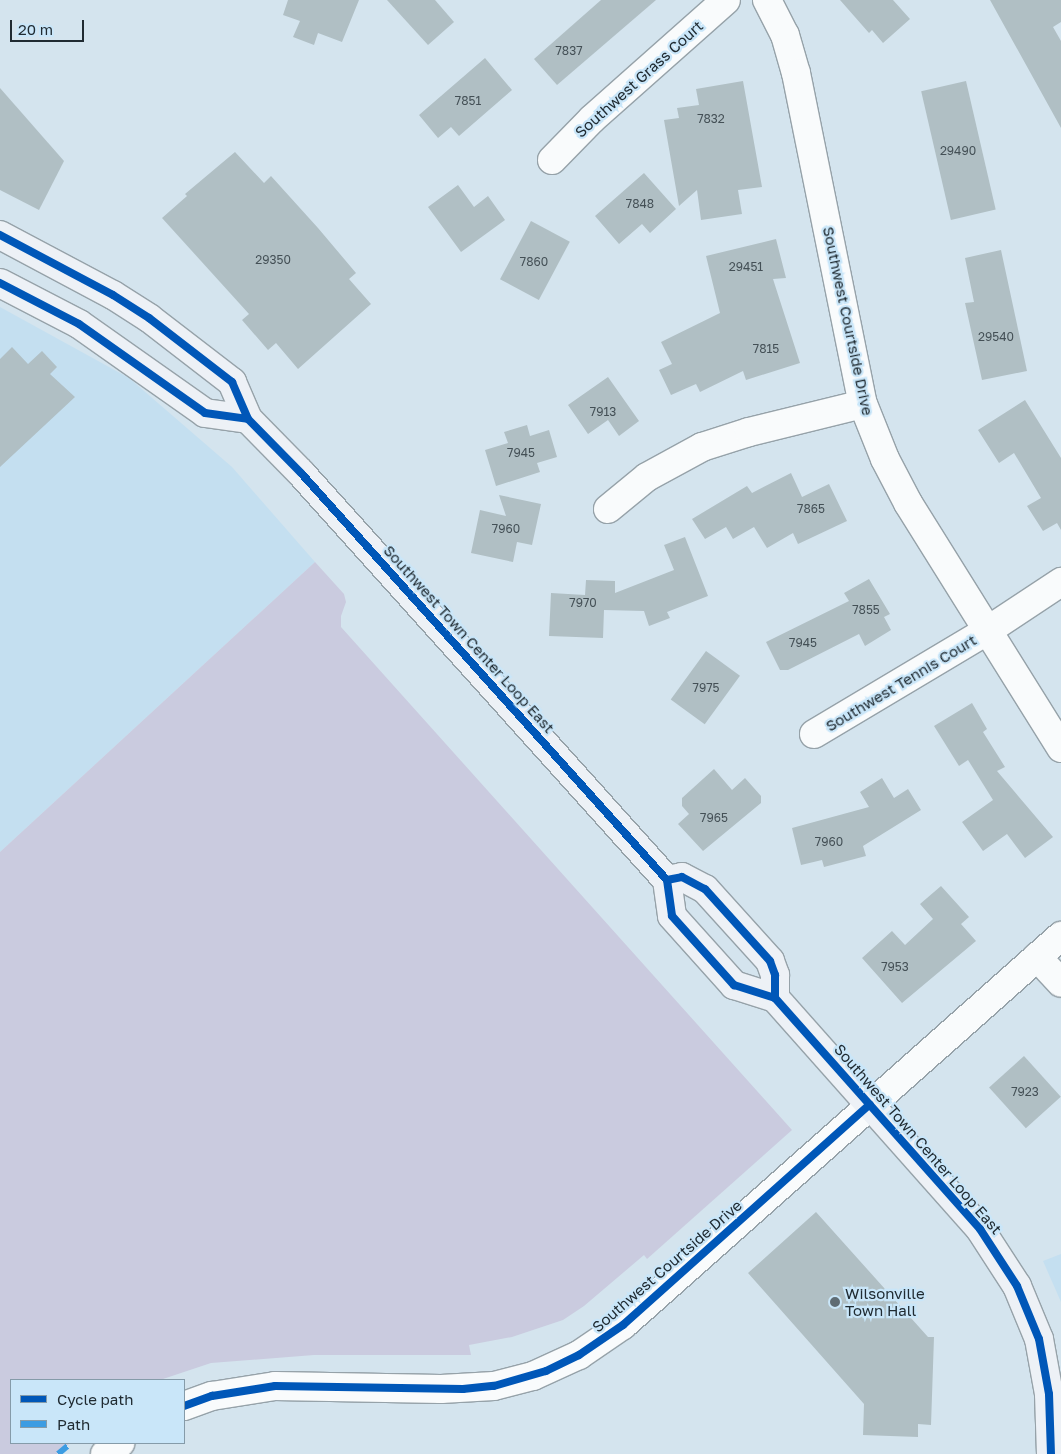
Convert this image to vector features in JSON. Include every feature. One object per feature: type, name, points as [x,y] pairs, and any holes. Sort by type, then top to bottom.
[{"type":"main road","name":"Southwest Town Center Loop East","points":[[0,235],[64,267],[149,318],[232,382],[248,419],[306,479],[667,880]]},
{"type":"main road","points":[[0,283],[79,324],[205,413],[248,419]]},
{"type":"main road","points":[[682,877],[705,889],[770,962],[776,980],[775,998],[734,985],[672,916],[667,880],[682,877]]},
{"type":"main road","name":"Southwest Town Center Loop East","points":[[775,998],[980,1229],[1017,1286],[1039,1339],[1046,1368],[1051,1454]]},
{"type":"street","name":"Southwest Grass Court","points":[[552,160],[592,118],[726,0]]},
{"type":"street","name":"Southwest Courtside Drive","points":[[767,0],[785,35],[796,73],[863,404],[885,459],[908,503],[1061,748]]},
{"type":"street","points":[[608,509],[648,477],[702,448],[749,432],[863,404]]},
{"type":"street","name":"Southwest Tennis Court","points":[[814,734],[987,631],[1061,582]]},
{"type":"street","name":"Southwest Courtside Drive","points":[[185,1406],[212,1396],[275,1386],[463,1389],[494,1386],[546,1371],[579,1356],[623,1325],[1061,936]]},
{"type":"street","points":[[1037,957],[1061,983]]},
{"type":"street","points":[[105,1454],[119,1444]]},
{"type":"shaded area","points":[[0,307],[129,378],[232,467],[315,562],[0,852]]},
{"type":"shaded area","points":[[315,562],[344,594],[346,602],[341,616],[341,627],[792,1130],[647,1259],[644,1255],[584,1306],[563,1320],[512,1337],[469,1345],[471,1355],[314,1355],[211,1363],[163,1379],[10,1379],[10,1444],[69,1444],[57,1454],[0,1454],[0,852]]},
{"type":"shaded area","points":[[1061,1254],[1061,1302],[1043,1261]]},
{"type":"building","points":[[288,0],[359,0],[342,42],[318,33],[314,45],[293,37],[300,21],[283,15]]},
{"type":"building","points":[[387,0],[435,0],[454,22],[428,45]]},
{"type":"building","points":[[601,0],[656,0],[557,85],[534,59]]},
{"type":"building","points":[[840,0],[893,0],[910,19],[883,43],[872,30],[869,33]]},
{"type":"building","points":[[990,0],[1061,0],[1061,22],[1053,27],[1061,41],[1061,128]]},
{"type":"building","points":[[485,58],[512,90],[459,136],[451,127],[438,138],[419,115]]},
{"type":"building","points":[[743,81],[762,187],[738,190],[742,214],[701,220],[697,190],[679,206],[664,120],[679,118],[677,108],[699,105],[696,89]]},
{"type":"building","points":[[966,81],[996,210],[951,220],[921,91]]},
{"type":"building","points":[[0,88],[64,161],[39,210],[0,190]]},
{"type":"building","points":[[235,152],[264,183],[271,176],[318,228],[356,273],[349,279],[371,304],[298,369],[276,343],[268,350],[242,320],[249,314],[162,218],[187,196],[185,194]]},
{"type":"building","points":[[644,173],[676,209],[650,233],[642,224],[619,244],[595,216]]},
{"type":"building","points":[[458,185],[474,207],[488,196],[505,220],[461,252],[428,207]]},
{"type":"building","points":[[531,221],[570,242],[539,300],[500,279]]},
{"type":"building","points":[[776,239],[786,278],[773,279],[800,363],[746,380],[743,371],[700,392],[696,384],[671,395],[659,370],[672,364],[661,342],[720,313],[706,256]]},
{"type":"building","points":[[1001,250],[1027,371],[982,380],[965,303],[974,302],[965,258]]},
{"type":"building","points":[[12,347],[28,364],[42,351],[57,367],[50,374],[75,397],[0,467],[0,359]]},
{"type":"building","points":[[608,377],[639,421],[619,436],[608,420],[588,434],[568,405]]},
{"type":"building","points":[[1025,400],[1061,458],[1061,530],[1057,523],[1043,531],[1027,506],[1041,498],[1014,453],[999,463],[978,430]]},
{"type":"building","points":[[527,425],[530,436],[549,430],[557,457],[537,463],[540,472],[496,486],[485,450],[508,443],[504,432]]},
{"type":"building","points":[[791,473],[802,497],[829,484],[847,521],[798,544],[793,533],[767,548],[754,527],[733,539],[726,527],[705,539],[692,519],[747,486],[752,493]]},
{"type":"building","points":[[499,495],[541,504],[532,545],[517,542],[513,562],[471,553],[480,510],[506,516]]},
{"type":"building","points":[[685,537],[708,596],[667,612],[670,618],[649,626],[644,611],[604,610],[603,638],[549,636],[551,593],[585,595],[586,580],[615,581],[615,593],[674,570],[664,545]]},
{"type":"building","points":[[869,579],[890,614],[884,617],[891,630],[865,646],[859,634],[788,670],[780,670],[766,642],[849,601],[844,593]]},
{"type":"building","points":[[706,651],[740,676],[705,724],[671,700]]},
{"type":"building","points":[[972,703],[987,729],[983,732],[1005,767],[997,771],[1053,837],[1025,858],[1007,834],[983,851],[962,822],[993,800],[968,760],[959,766],[934,726]]},
{"type":"building","points":[[714,769],[732,790],[745,778],[761,796],[761,803],[703,851],[678,824],[689,814],[682,806],[682,798]]},
{"type":"building","points":[[882,778],[894,798],[908,789],[921,810],[863,846],[866,856],[824,867],[822,860],[801,865],[792,828],[869,807],[860,792]]},
{"type":"building","points":[[941,886],[969,917],[961,924],[976,941],[902,1003],[862,958],[892,931],[905,945],[933,919],[920,904]]},
{"type":"building","points":[[1024,1056],[1061,1097],[1026,1128],[989,1087]]},
{"type":"building","name":"Wilsonville Town Hall","points":[[816,1212],[928,1337],[934,1337],[931,1425],[918,1424],[918,1437],[863,1435],[864,1404],[748,1273]]},
{"type":"marked path","points":[[58,1454],[70,1444]]},
{"type":"cycle path","points":[[0,235],[113,295],[149,318],[232,382],[248,419],[301,473],[667,880],[672,916],[734,985],[775,998],[980,1229],[1017,1286],[1039,1339],[1049,1394],[1051,1454]]},
{"type":"cycle path","points":[[0,283],[79,324],[205,413],[248,419]]},
{"type":"cycle path","points":[[667,880],[682,877],[705,889],[770,961],[775,975],[775,998]]},
{"type":"cycle path","points":[[185,1406],[212,1396],[275,1386],[463,1389],[494,1386],[546,1371],[579,1355],[623,1325],[870,1104]]},
{"type":"place","name":"Wilsonville Town Hall","points":[[835,1302]]}]
